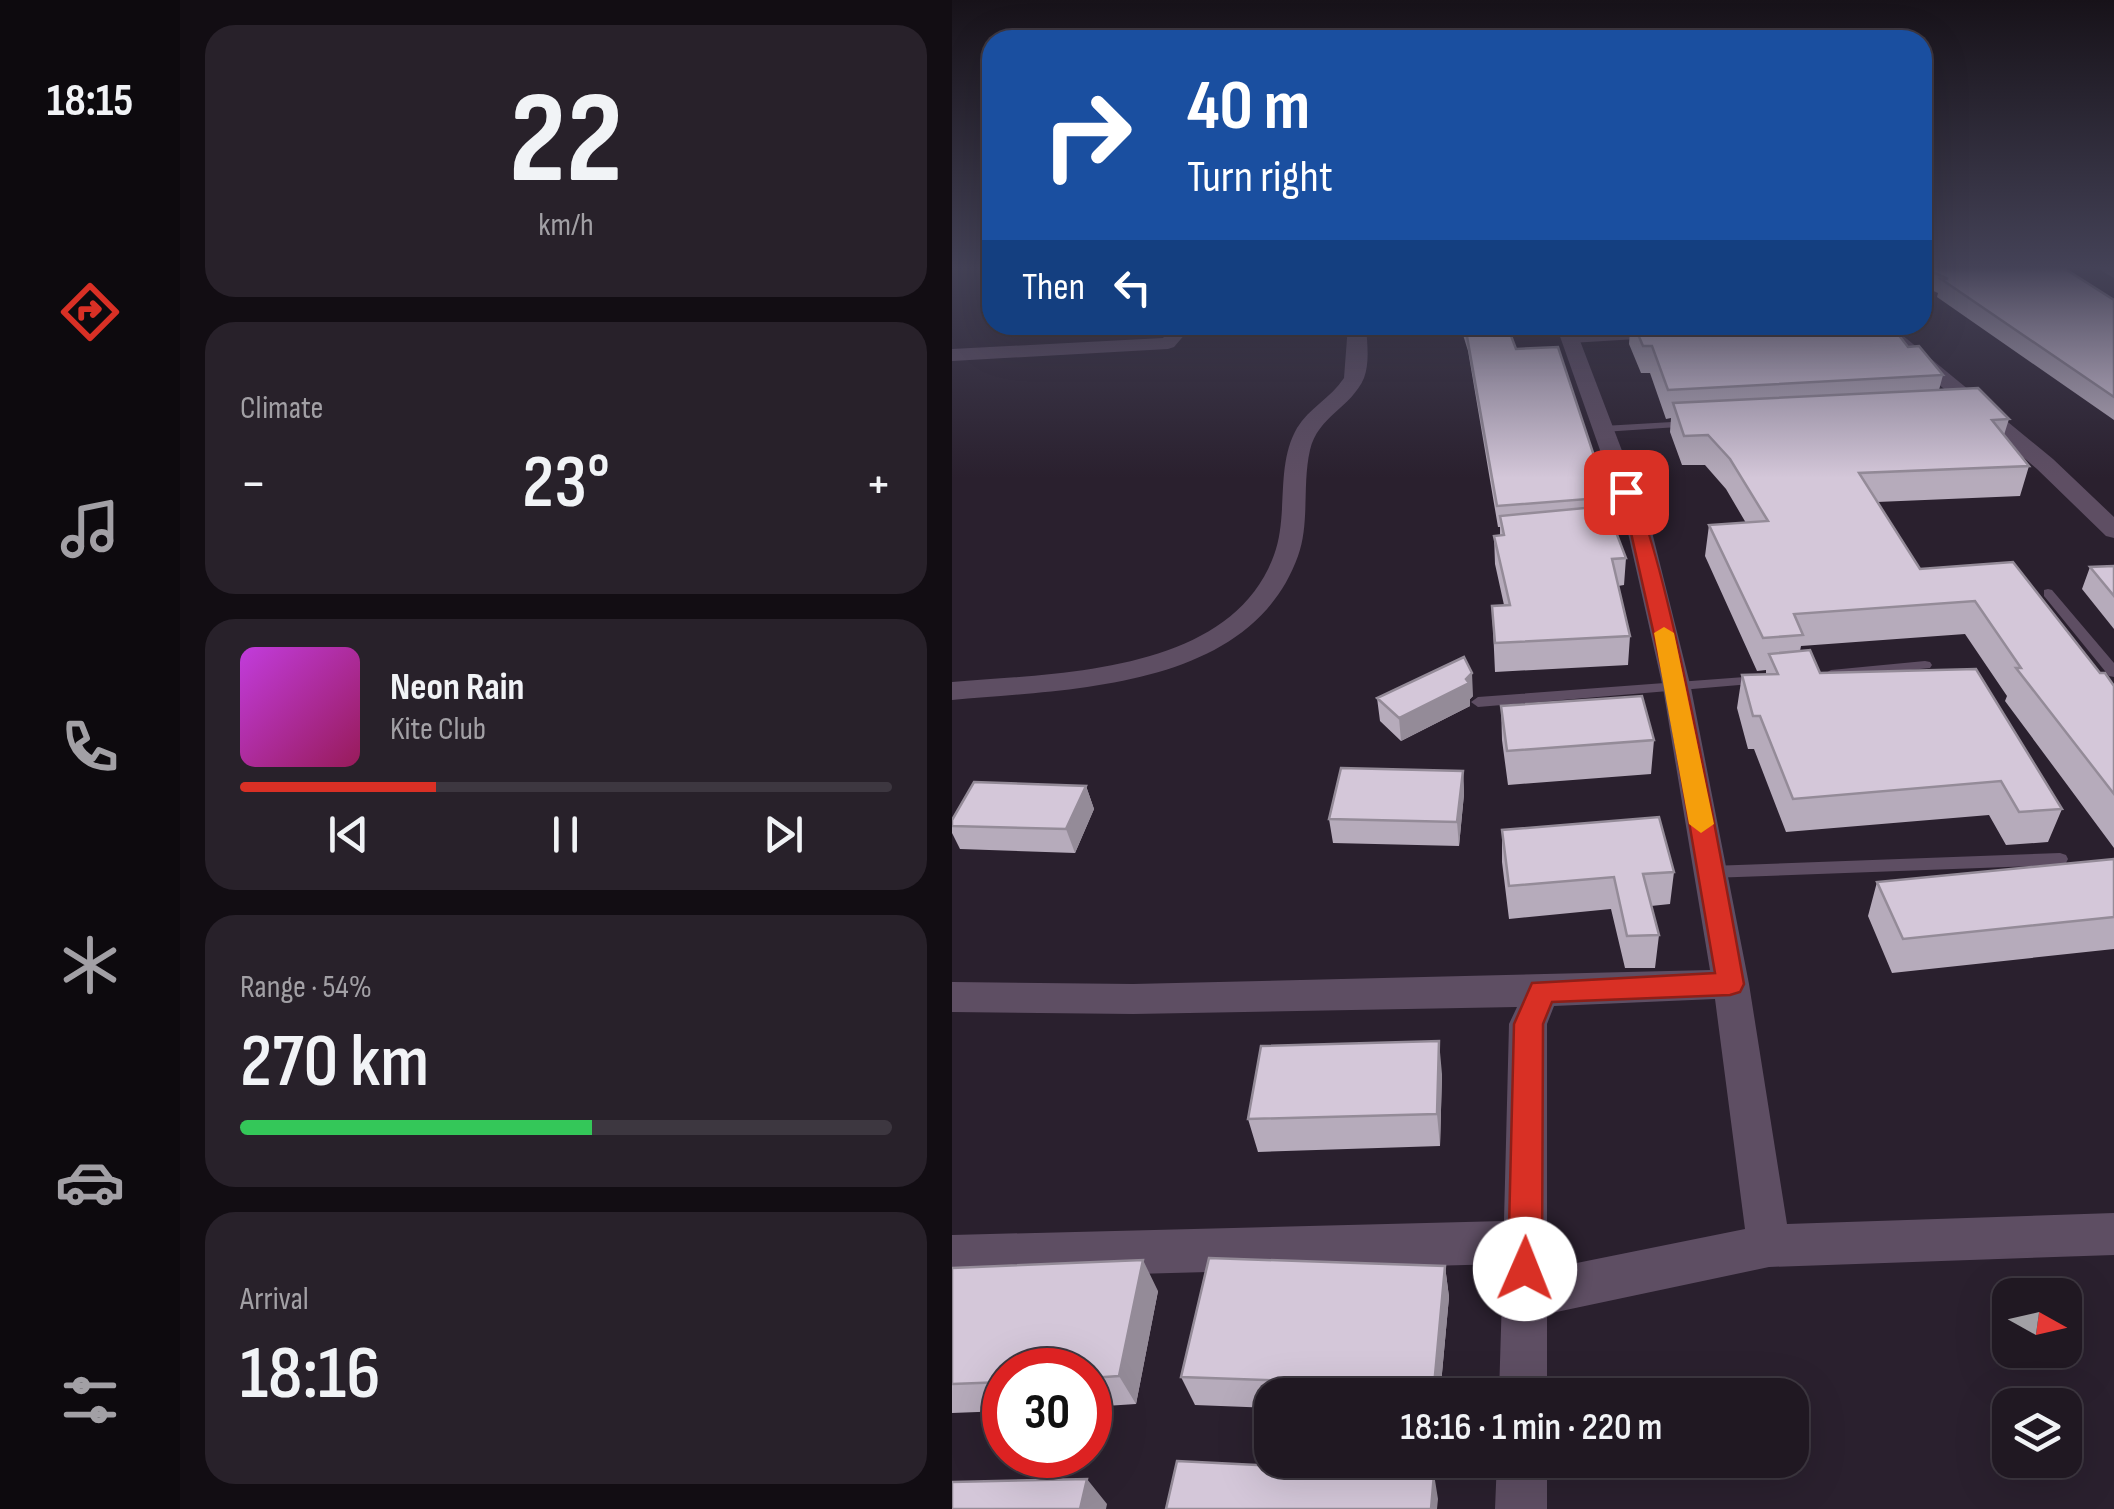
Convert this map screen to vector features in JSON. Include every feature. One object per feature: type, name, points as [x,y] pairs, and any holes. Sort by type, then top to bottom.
[{"type":"street","points":[[952,354],[1168,343],[1173,337]]},
{"type":"street","points":[[952,691],[1114,674],[1175,660],[1225,636],[1268,592],[1286,556],[1295,467],[1305,431],[1350,384],[1358,366],[1357,337]]},
{"type":"street","points":[[1570,337],[1603,429],[1677,688],[1730,984],[1769,1246]]},
{"type":"street","points":[[1892,337],[1968,408],[2045,464],[2108,520]]},
{"type":"street","points":[[952,997],[1542,992],[1730,984]]},
{"type":"street","points":[[1522,1378],[1528,1024],[1542,992]]},
{"type":"street","points":[[1524,1296],[1769,1246],[2114,1234]]},
{"type":"street","points":[[952,1257],[1525,1242]]},
{"type":"street","points":[[1521,1509],[1522,1478]]},
{"type":"lane","points":[[1603,429],[1702,423]]},
{"type":"lane","points":[[2048,594],[2114,673]]},
{"type":"lane","points":[[1810,676],[1925,665]]},
{"type":"lane","points":[[1478,702],[1772,679]]},
{"type":"lane","points":[[1710,872],[2060,859]]},
{"type":"building","points":[[1467,337],[1512,337],[1516,349],[1558,347],[1605,489],[1598,489],[1601,498],[1497,506]]},
{"type":"building","points":[[1639,337],[1901,337],[1908,347],[1919,346],[1943,375],[1668,390],[1652,346],[1643,346]]},
{"type":"building","points":[[2027,337],[2114,337],[2114,397]]},
{"type":"building","points":[[1978,388],[2009,419],[1992,420],[2029,466],[1859,473],[1920,569],[2013,562],[2100,673],[2105,673],[2114,686],[2114,794],[2016,668],[2021,668],[1975,601],[1794,614],[1803,635],[1763,638],[1709,525],[1768,521],[1730,459],[1708,435],[1684,436],[1673,403]]},
{"type":"building","points":[[1606,506],[1626,558],[1612,559],[1630,636],[1495,643],[1492,606],[1510,605],[1494,536],[1504,535],[1500,516]]},
{"type":"building","points":[[2114,566],[2114,596],[2090,567]]},
{"type":"building","points":[[1810,650],[1820,673],[1976,669],[2062,809],[2019,812],[2001,781],[1793,799],[1760,716],[1753,716],[1742,675],[1778,674],[1769,654]]},
{"type":"building","points":[[1464,657],[1472,673],[1466,679],[1469,683],[1399,718],[1377,698]]},
{"type":"building","points":[[1642,696],[1654,740],[1507,751],[1501,706]]},
{"type":"building","points":[[1341,768],[1463,771],[1457,822],[1329,819]]},
{"type":"building","points":[[974,782],[1086,786],[1066,829],[952,826]]},
{"type":"building","points":[[1659,817],[1674,872],[1643,874],[1659,935],[1627,936],[1614,877],[1509,886],[1502,830]]},
{"type":"building","points":[[2114,859],[2114,917],[1903,939],[1877,882]]},
{"type":"building","points":[[1439,1041],[1437,1114],[1248,1119],[1261,1046]]},
{"type":"building","points":[[1209,1258],[1445,1266],[1435,1378],[1181,1377]]},
{"type":"building","points":[[1143,1260],[1119,1376],[1112,1376],[1112,1348],[982,1348],[982,1383],[952,1384],[952,1268]]},
{"type":"building","points":[[1177,1461],[1254,1465],[1254,1478],[1434,1478],[1431,1509],[1166,1509]]},
{"type":"building","points":[[1087,1479],[1080,1509],[952,1509],[952,1482]]},
{"type":"slow traffic","points":[[1664,633],[1701,824]]},
{"type":"route","points":[[1525,1269],[1528,1024],[1542,992],[1730,984],[1677,688],[1638,524],[1626,492]]}]
